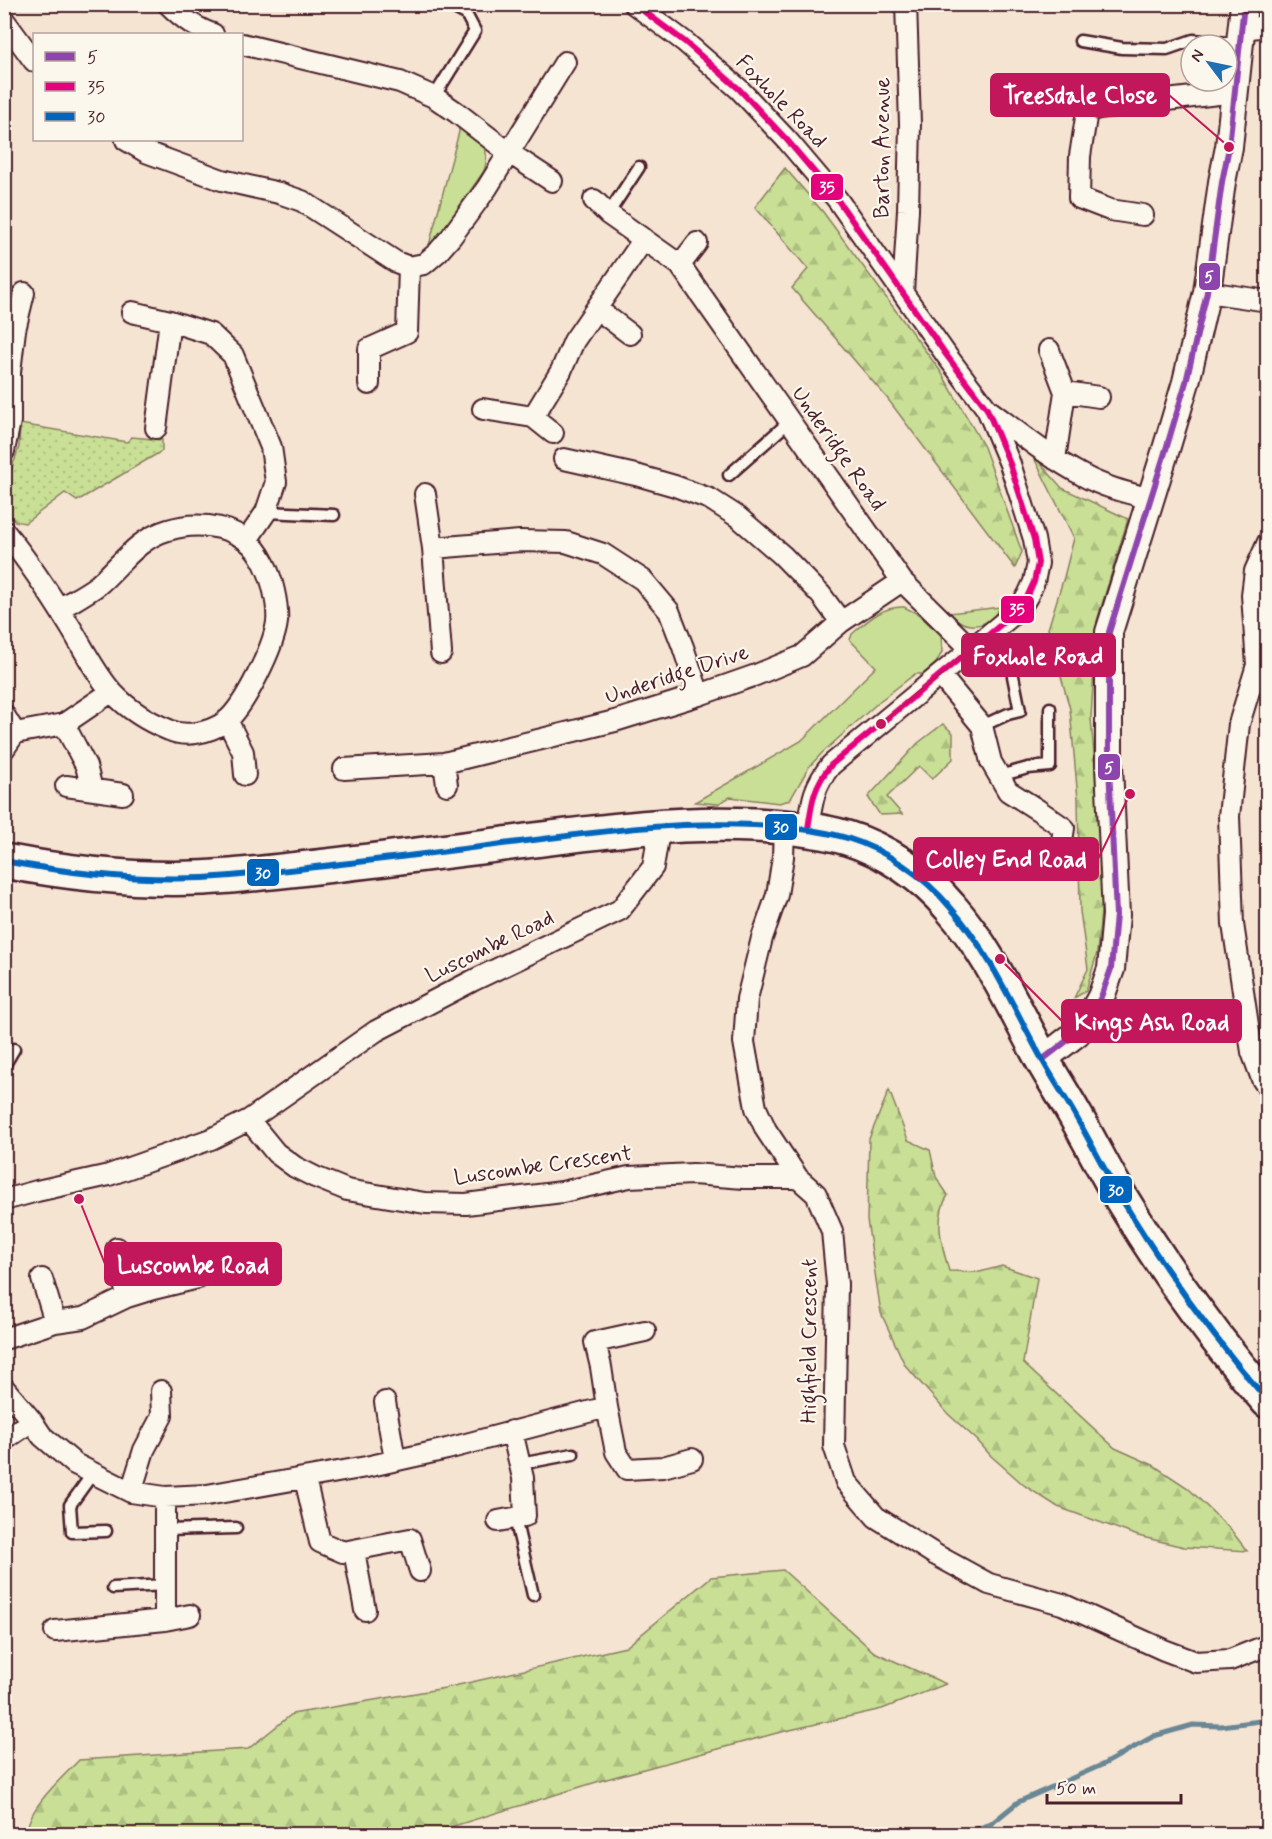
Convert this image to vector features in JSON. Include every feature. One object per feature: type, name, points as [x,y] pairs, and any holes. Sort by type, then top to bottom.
[{"type":"highway","points":[[4,861],[46,869],[145,878],[226,877],[570,835],[660,826],[718,824],[796,828],[846,838],[874,848],[912,871],[948,903],[969,929],[1120,1197],[1187,1299],[1231,1359],[1268,1401]]},
{"type":"street","points":[[168,4],[175,12],[210,33]]},
{"type":"street","name":"Foxhole Road","points":[[634,4],[685,42],[739,89],[837,199],[987,409],[1010,464],[1034,539],[1038,563],[1034,582],[1022,605],[831,765],[819,779],[812,802],[796,828]]},
{"type":"street","name":"Barton Avenue","points":[[903,293],[910,124],[906,4]]},
{"type":"street","points":[[4,20],[33,60]]},
{"type":"street","points":[[1239,59],[1242,26],[1268,26]]},
{"type":"street","points":[[243,44],[399,82],[434,97],[508,152],[552,181]]},
{"type":"street","points":[[128,141],[146,152],[222,180],[279,193],[302,201],[396,262],[409,267],[424,264],[438,252],[487,188],[565,62]]},
{"type":"street","points":[[1143,215],[1110,210],[1079,198],[1080,156],[1087,111],[1227,93]]},
{"type":"street","points":[[1042,1060],[1077,1033],[1089,1019],[1101,997],[1111,969],[1116,915],[1109,766],[1109,632],[1186,382],[1207,292],[1236,93]]},
{"type":"street","name":"Underidge Road","points":[[594,200],[608,214],[680,265],[902,581],[971,649]]},
{"type":"street","points":[[533,417],[561,371],[574,341],[644,240]]},
{"type":"street","points":[[680,265],[697,243]]},
{"type":"street","points":[[369,384],[369,350],[407,332],[409,267]]},
{"type":"street","points":[[1207,292],[1268,301]]},
{"type":"street","points":[[4,451],[10,421],[10,330],[24,293]]},
{"type":"street","points":[[597,309],[630,334]]},
{"type":"street","points":[[132,312],[211,334],[233,355],[271,447],[276,482],[266,512],[247,540]]},
{"type":"street","points":[[156,428],[170,321]]},
{"type":"street","points":[[1049,350],[1065,392],[1055,459]]},
{"type":"street","points":[[1065,392],[1099,397]]},
{"type":"street","points":[[987,409],[1055,459],[1083,476],[1118,490],[1151,499]]},
{"type":"street","points":[[483,410],[533,417],[553,433]]},
{"type":"street","points":[[564,459],[640,476],[710,499],[738,517],[782,555],[821,594],[841,622]]},
{"type":"street","points":[[425,494],[433,548],[441,653]]},
{"type":"street","points":[[4,531],[28,561],[111,692],[138,714],[172,732],[191,733],[210,730],[227,720],[256,679],[269,649],[277,622],[276,600],[271,578],[261,558],[247,540],[223,528],[187,525],[146,539],[97,585],[59,609]]},
{"type":"street","points":[[433,548],[520,542],[566,542],[603,554],[643,580],[669,611],[699,695]]},
{"type":"street","points":[[1257,665],[1252,595],[1255,571],[1268,542]]},
{"type":"street","name":"Underidge Drive","points":[[344,769],[444,763],[615,721],[699,695],[802,656],[841,622],[902,581]]},
{"type":"street","points":[[1268,646],[1257,665],[1239,724],[1229,816],[1233,924],[1252,1052],[1262,1079],[1268,1088]]},
{"type":"street","points":[[940,675],[982,726],[991,762],[1008,791],[1064,828],[1060,854]]},
{"type":"street","points":[[4,715],[10,741],[64,724],[111,692]]},
{"type":"street","points":[[227,720],[243,752],[245,776]]},
{"type":"street","points":[[64,724],[86,766],[92,789]]},
{"type":"street","points":[[444,763],[447,785]]},
{"type":"street","points":[[66,786],[123,794]]},
{"type":"street","name":"Luscombe Road","points":[[4,1200],[109,1175],[211,1139],[249,1120],[376,1031],[472,981],[620,910],[652,867],[660,826]]},
{"type":"street","name":"Highfield Crescent","points":[[796,828],[783,857],[777,895],[762,938],[747,999],[744,1042],[756,1108],[766,1131],[798,1178],[816,1194],[832,1231],[837,1284],[834,1446],[846,1482],[876,1517],[909,1539],[989,1584],[1062,1604],[1196,1662],[1230,1660],[1268,1646]]},
{"type":"street","name":"Luscombe Crescent","points":[[249,1120],[276,1153],[295,1167],[315,1177],[347,1190],[426,1203],[466,1204],[562,1192],[629,1178],[693,1174],[744,1178],[798,1178]]},
{"type":"street","points":[[117,1248],[127,1297]]},
{"type":"street","points":[[4,1339],[56,1322],[82,1318],[127,1297],[198,1278]]},
{"type":"street","points":[[42,1279],[56,1322]]},
{"type":"street","points":[[645,1331],[595,1342],[616,1452],[627,1469],[663,1467],[692,1459]]},
{"type":"street","points":[[4,1388],[42,1436],[75,1464],[131,1492],[165,1497],[207,1495],[305,1479],[447,1449],[607,1407]]},
{"type":"street","points":[[131,1492],[144,1450],[162,1416],[161,1391]]},
{"type":"street","points":[[385,1402],[395,1460]]},
{"type":"street","points":[[4,1440],[32,1421]]},
{"type":"street","points":[[507,1519],[525,1516],[523,1478],[512,1431]]},
{"type":"street","points":[[305,1479],[320,1542],[343,1552],[410,1539],[420,1570]]},
{"type":"street","points":[[165,1497],[165,1620]]},
{"type":"street","points":[[354,1551],[365,1610]]},
{"type":"street","points":[[56,1631],[165,1620],[190,1615]]},
{"type":"lane","points":[[434,97],[475,31],[469,9],[447,4]]},
{"type":"lane","points":[[1080,41],[1122,48],[1167,49],[1242,26]]},
{"type":"lane","points":[[608,214],[639,167]]},
{"type":"lane","points":[[729,475],[790,421]]},
{"type":"lane","points":[[266,512],[334,515]]},
{"type":"lane","points":[[982,726],[1020,711],[1014,676]]},
{"type":"lane","points":[[999,776],[1028,768],[1050,766],[1050,708]]},
{"type":"lane","points":[[4,1066],[14,1049]]},
{"type":"lane","points":[[520,1464],[573,1454]]},
{"type":"lane","points":[[93,1473],[70,1505],[72,1532],[106,1531]]},
{"type":"lane","points":[[507,1519],[533,1595]]},
{"type":"lane","points":[[166,1530],[236,1528]]},
{"type":"lane","points":[[113,1588],[165,1585]]},
{"type":"green space","points":[[458,122],[481,142],[486,154],[484,171],[427,253],[459,132]]},
{"type":"green space","points":[[785,168],[823,212],[941,372],[984,447],[1022,552],[1015,568],[887,398],[792,288],[808,269],[755,207]]},
{"type":"green space","points":[[20,424],[127,442],[132,437],[162,440],[162,451],[77,501],[65,493],[25,523],[15,521],[5,511],[5,488],[19,447]]},
{"type":"green space","points":[[1032,454],[1062,488],[1128,519],[1097,621],[1091,718],[1104,879],[1097,953],[1086,991],[1074,998],[1088,969],[1080,911],[1078,799],[1070,709],[1048,629],[1074,538]]},
{"type":"green space","points":[[904,607],[918,614],[941,633],[942,652],[936,663],[923,674],[915,674],[881,700],[822,753],[809,767],[790,800],[779,803],[730,797],[718,804],[695,802],[801,741],[876,667],[850,640],[852,634],[869,619],[882,612]]},
{"type":"green space","points":[[1001,607],[989,621],[977,625],[962,623],[949,613]]},
{"type":"green space","points":[[943,724],[953,733],[953,759],[932,779],[919,766],[887,797],[902,814],[880,815],[868,797],[918,743]]},
{"type":"green space","points":[[889,1090],[908,1140],[930,1150],[936,1177],[948,1195],[941,1213],[940,1233],[949,1271],[980,1272],[1002,1266],[1037,1278],[1023,1363],[1115,1448],[1153,1465],[1188,1488],[1231,1530],[1247,1551],[1184,1547],[1138,1536],[1058,1507],[1025,1486],[991,1456],[948,1414],[905,1365],[881,1313],[867,1220],[869,1139]]},
{"type":"green space","points":[[783,1570],[874,1652],[946,1684],[882,1709],[777,1733],[603,1780],[428,1834],[27,1834],[32,1814],[39,1804],[79,1760],[248,1749],[292,1714],[445,1688],[626,1647],[711,1577]]},
{"type":"waterway","points":[[961,1834],[991,1824],[1018,1802],[1104,1764],[1154,1736],[1193,1725],[1221,1726],[1268,1720]]},
{"type":"transit line","name":"35","points":[[634,4],[685,42],[739,89],[787,140],[837,199],[987,409],[1010,464],[1034,539],[1038,563],[1034,582],[1022,605],[831,765],[817,788],[808,829]]},
{"type":"transit line","name":"5","points":[[1042,1060],[1077,1033],[1089,1019],[1101,997],[1111,969],[1116,915],[1109,766],[1109,632],[1186,382],[1207,292],[1229,147],[1244,4]]},
{"type":"transit line","name":"30","points":[[4,861],[117,876],[203,878],[339,864],[607,831],[724,824],[824,832],[862,843],[890,857],[916,875],[940,896],[964,924],[1001,981],[1043,1061],[1137,1225],[1209,1328],[1268,1401]]},
{"type":"place","name":"Treesdale Close","points":[[1229,147]]},
{"type":"place","name":"Foxhole Road","points":[[881,724]]},
{"type":"place","name":"Colley End Road","points":[[1130,794]]},
{"type":"place","name":"Kings Ash Road","points":[[1000,959]]},
{"type":"place","name":"Luscombe Road","points":[[79,1199]]}]
